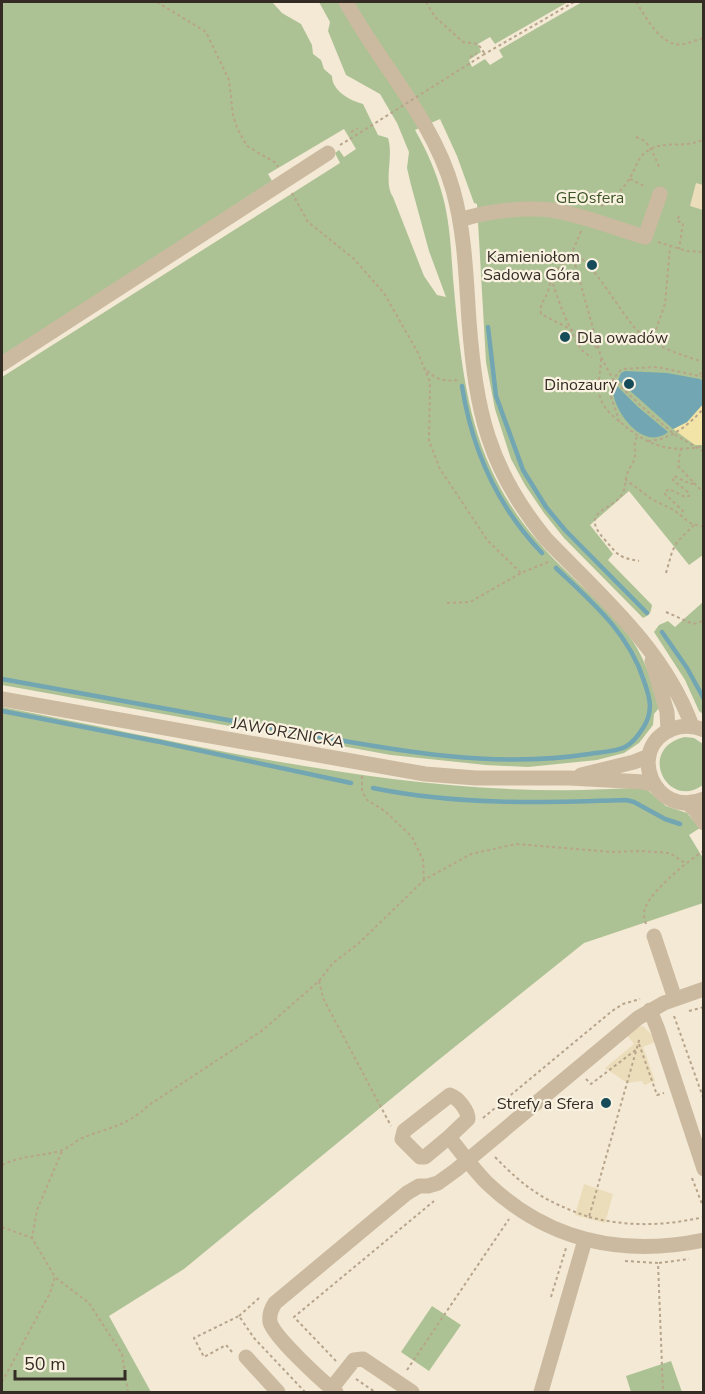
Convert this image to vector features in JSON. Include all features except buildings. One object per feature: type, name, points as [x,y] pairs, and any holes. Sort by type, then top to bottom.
[{"type":"street","points":[[346,2],[360,27],[428,127],[448,175],[463,234],[474,378],[480,413],[501,472],[533,523],[621,614],[673,684],[698,728]]},
{"type":"street","points":[[2,364],[328,153]]},
{"type":"street","points":[[460,220],[473,216],[528,209],[551,210],[645,237],[660,194]]},
{"type":"street","points":[[650,652],[667,712],[668,731]]},
{"type":"street","name":"JAWORZNICKA","points":[[2,699],[424,774],[466,777],[570,778],[644,782],[654,785]]},
{"type":"street","points":[[698,728],[679,727],[668,731],[653,746],[648,767],[654,785],[670,799],[687,803],[704,799]]},
{"type":"street","name":"JAWORZNICKA","points":[[570,778],[649,756]]},
{"type":"street","points":[[687,803],[704,823]]},
{"type":"street","points":[[654,936],[675,999]]},
{"type":"street","points":[[412,1392],[363,1359],[354,1360],[334,1391],[273,1328],[270,1317],[272,1308],[407,1193],[419,1185],[428,1186],[438,1183],[472,1165],[627,1026],[647,1004],[675,999],[704,989]]},
{"type":"street","points":[[647,1004],[658,1030],[696,1169]]},
{"type":"street","points":[[450,1095],[468,1114],[468,1119],[449,1137],[425,1157],[420,1157],[402,1139],[404,1131],[450,1095]]},
{"type":"street","points":[[449,1137],[472,1165],[510,1202],[538,1220],[585,1240],[635,1247],[660,1247],[704,1240]]},
{"type":"street","points":[[541,1392],[585,1240]]},
{"type":"street","points":[[246,1357],[278,1392]]},
{"type":"path","points":[[157,2],[206,32],[229,80],[237,128],[247,146],[276,163],[308,222],[352,258],[384,292],[403,323],[430,382],[429,441],[441,469],[488,541],[522,573]]},
{"type":"path","points":[[426,2],[435,17],[463,42],[478,44],[484,55]]},
{"type":"path","points":[[350,139],[574,2]]},
{"type":"path","points":[[636,2],[654,28],[674,44],[704,38]]},
{"type":"path","points":[[470,57],[477,53]]},
{"type":"path","points":[[351,132],[358,128]]},
{"type":"path","points":[[636,138],[643,139],[651,148],[659,167]]},
{"type":"path","points":[[599,349],[572,330],[541,314],[541,303],[552,275],[572,254],[592,212],[616,195],[630,179],[642,154],[651,148],[688,144],[704,139]]},
{"type":"path","points":[[630,179],[660,194]]},
{"type":"path","points":[[678,216],[677,221],[683,223],[679,249]]},
{"type":"path","points":[[645,237],[670,247],[704,252]]},
{"type":"path","points":[[652,341],[664,304],[670,247]]},
{"type":"path","points":[[572,254],[577,254],[589,267],[634,327],[652,341],[704,363],[702,376],[657,367],[622,369],[609,386],[609,393],[620,422]]},
{"type":"path","points":[[572,254],[599,349],[613,379],[639,405],[674,434],[704,452]]},
{"type":"path","points":[[552,275],[556,295],[572,330],[582,350],[592,357]]},
{"type":"path","points":[[602,357],[599,389],[601,400],[610,413],[637,437],[654,445],[681,448],[704,446]]},
{"type":"path","points":[[425,369],[435,378],[444,381],[474,378]]},
{"type":"path","points":[[645,441],[656,441],[674,434],[704,408]]},
{"type":"path","points":[[637,437],[634,444],[634,460],[625,479],[624,492],[601,510],[594,521],[596,530],[621,557],[639,561]]},
{"type":"path","points":[[681,448],[678,466],[704,493]]},
{"type":"path","points":[[681,516],[683,511],[664,493],[669,489],[686,497],[689,496],[689,493],[673,480],[674,476],[691,484],[694,483]]},
{"type":"path","points":[[625,479],[653,500],[694,525],[704,527]]},
{"type":"path","points":[[666,573],[677,542],[694,525]]},
{"type":"path","points":[[447,603],[470,602],[522,573],[549,562],[560,553]]},
{"type":"path","points":[[666,612],[693,624],[704,621]]},
{"type":"path","points":[[363,764],[362,791],[367,800],[385,811],[412,837],[423,860],[423,880]]},
{"type":"path","points":[[2,1165],[22,1158],[63,1150],[77,1140],[119,1126],[136,1117],[149,1105],[263,1030],[319,981],[333,963],[359,943],[423,880],[471,854],[516,844],[611,852],[670,853],[685,863]]},
{"type":"path","points":[[654,936],[645,923],[645,908],[655,894],[685,863],[704,851]]},
{"type":"path","points":[[319,981],[323,998],[358,1060],[384,1114],[402,1136]]},
{"type":"path","points":[[476,1111],[483,1119],[623,1004],[647,1004]]},
{"type":"path","points":[[639,1042],[657,1095],[663,1093]]},
{"type":"path","points":[[586,1079],[591,1084],[637,1049],[590,1217]]},
{"type":"path","points":[[32,1238],[37,1210],[63,1150]]},
{"type":"path","points":[[472,1165],[493,1155],[514,1178],[543,1198],[590,1217],[616,1223],[651,1226],[675,1224],[704,1217]]},
{"type":"path","points":[[696,1169],[704,1209]]},
{"type":"path","points":[[375,1392],[346,1370],[294,1317],[439,1197]]},
{"type":"path","points":[[398,1384],[510,1220],[501,1213]]},
{"type":"path","points":[[2,1227],[32,1238],[55,1278],[89,1303],[122,1354],[128,1392]]},
{"type":"path","points":[[624,1261],[658,1263],[663,1392]]},
{"type":"path","points":[[2,1382],[50,1293],[55,1278]]},
{"type":"green space","name":"GEOsfera","points":[[2,2],[272,2],[282,13],[301,24],[312,45],[313,54],[321,60],[324,69],[332,76],[335,86],[348,98],[363,104],[378,135],[388,138],[390,191],[424,276],[437,295],[446,297],[429,251],[407,168],[409,152],[397,123],[380,94],[346,75],[328,31],[330,22],[319,2],[568,2],[495,44],[490,37],[478,44],[481,52],[469,60],[472,67],[485,59],[490,65],[503,57],[499,50],[582,2],[703,2],[703,555],[689,565],[629,491],[590,525],[613,554],[608,560],[652,605],[650,613],[643,618],[564,538],[525,485],[511,459],[495,409],[486,362],[477,204],[474,203],[457,156],[440,119],[415,130],[428,154],[441,188],[450,238],[464,376],[482,447],[505,497],[522,522],[552,557],[616,621],[632,640],[641,656],[652,682],[659,708],[654,714],[653,725],[639,743],[624,753],[597,760],[528,767],[486,765],[391,755],[2,685],[2,377],[340,163],[335,153],[339,150],[344,157],[356,149],[344,129],[268,174],[272,181],[2,356]]},
{"type":"green space","points":[[703,602],[703,714],[699,711],[685,680],[654,632],[659,625],[668,621],[675,627]]},
{"type":"green space","points":[[2,707],[241,755],[401,780],[482,787],[563,790],[644,787],[666,806],[687,813],[700,828],[689,835],[703,858],[703,903],[584,943],[184,1269],[109,1316],[151,1392],[2,1392]]},
{"type":"green space","points":[[685,737],[694,738],[703,744],[703,785],[690,791],[678,790],[669,784],[662,775],[660,764],[662,753],[670,743]]},
{"type":"green space","points":[[432,1306],[461,1325],[429,1371],[401,1352]]},
{"type":"green space","points":[[671,1361],[682,1392],[631,1392],[626,1376]]},
{"type":"sand","points":[[703,404],[703,445],[695,445],[673,429],[687,422]]},
{"type":"shaded area","points":[[696,183],[703,185],[703,210],[690,206]]},
{"type":"shaded area","points":[[643,1026],[655,1042],[643,1047],[655,1081],[644,1085],[642,1081],[627,1083],[605,1068],[634,1044],[627,1035],[635,1028]]},
{"type":"shaded area","points":[[584,1184],[613,1194],[605,1223],[575,1215]]},
{"type":"water","points":[[625,371],[667,373],[700,379],[703,381],[703,404],[687,422],[673,429],[618,380],[621,373]]},
{"type":"water","points":[[615,384],[668,432],[657,437],[646,436],[636,431],[627,422],[615,401],[613,391]]},
{"type":"waterway","points":[[488,327],[496,396],[523,470],[546,507],[565,530],[647,613]]},
{"type":"waterway","points":[[462,386],[472,432],[489,476],[512,516],[542,553]]},
{"type":"waterway","points":[[2,679],[359,744],[436,755],[513,760],[551,758],[621,749],[635,739],[649,716],[649,699],[644,681],[629,648],[619,633],[556,568]]},
{"type":"waterway","points":[[662,632],[687,668],[704,699]]},
{"type":"waterway","points":[[2,711],[351,783]]},
{"type":"waterway","points":[[373,788],[404,794],[499,802],[626,800],[680,824]]},
{"type":"place","name":"Kamieniołom Sadowa Góra","points":[[592,265]]},
{"type":"place","name":"Dla owadów","points":[[565,337]]},
{"type":"place","name":"Dinozaury","points":[[629,384]]},
{"type":"place","name":"Strefy a Sfera","points":[[606,1103]]}]
